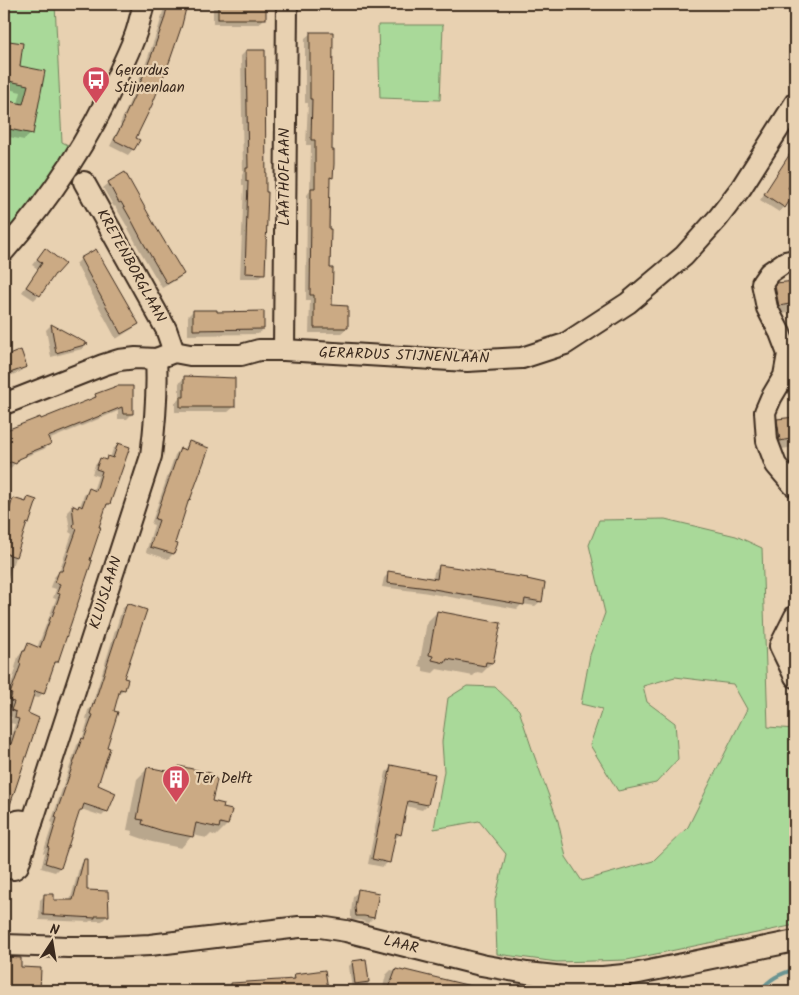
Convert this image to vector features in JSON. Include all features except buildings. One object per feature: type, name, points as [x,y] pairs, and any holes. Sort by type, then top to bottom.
[{"type":"street","points":[[4,251],[62,177],[86,139],[111,91],[136,32],[144,4]]},
{"type":"street","name":"LAATHOFLAAN","points":[[284,350],[287,4]]},
{"type":"street","name":"GERARDUS STIJNENLAAN","points":[[4,404],[103,365],[119,360],[136,358],[165,355],[241,355],[259,350],[284,350],[467,361],[522,358],[565,344],[628,303],[684,256],[742,188],[795,103]]},
{"type":"street","name":"KRETENBORGLAAN","points":[[84,182],[166,329],[165,355]]},
{"type":"street","points":[[795,260],[785,262],[769,272],[762,284],[766,308],[780,333],[788,354],[784,376],[765,412],[768,442],[776,465],[795,485]]},
{"type":"street","name":"KLUISLAAN","points":[[4,866],[14,869],[18,866],[151,456],[157,378],[165,355]]},
{"type":"street","points":[[795,616],[780,646],[795,677]]},
{"type":"street","points":[[4,853],[13,824],[17,820],[32,823]]},
{"type":"street","name":"LAAR","points":[[4,945],[68,947],[142,945],[320,926],[481,965],[565,977],[603,977],[634,974],[795,941]]},
{"type":"green space","points":[[4,4],[55,4],[62,142],[74,148],[4,241]]},
{"type":"green space","points":[[378,25],[443,25],[440,100],[380,98]]},
{"type":"green space","points":[[665,519],[736,536],[762,548],[768,727],[795,729],[795,925],[627,960],[557,962],[497,954],[495,900],[506,854],[479,821],[434,829],[444,771],[442,742],[448,698],[467,686],[495,687],[519,710],[558,821],[566,857],[582,881],[653,861],[688,827],[747,709],[733,684],[675,677],[643,686],[647,702],[675,723],[678,759],[656,783],[618,791],[590,745],[602,709],[581,704],[590,655],[605,613],[589,545],[599,520]]},
{"type":"waterway","points":[[761,991],[772,980],[795,969]]},
{"type":"place","name":"Gerardus Stijnenlaan","points":[[96,104]]},
{"type":"place","name":"Ter Delft","points":[[176,803]]}]
